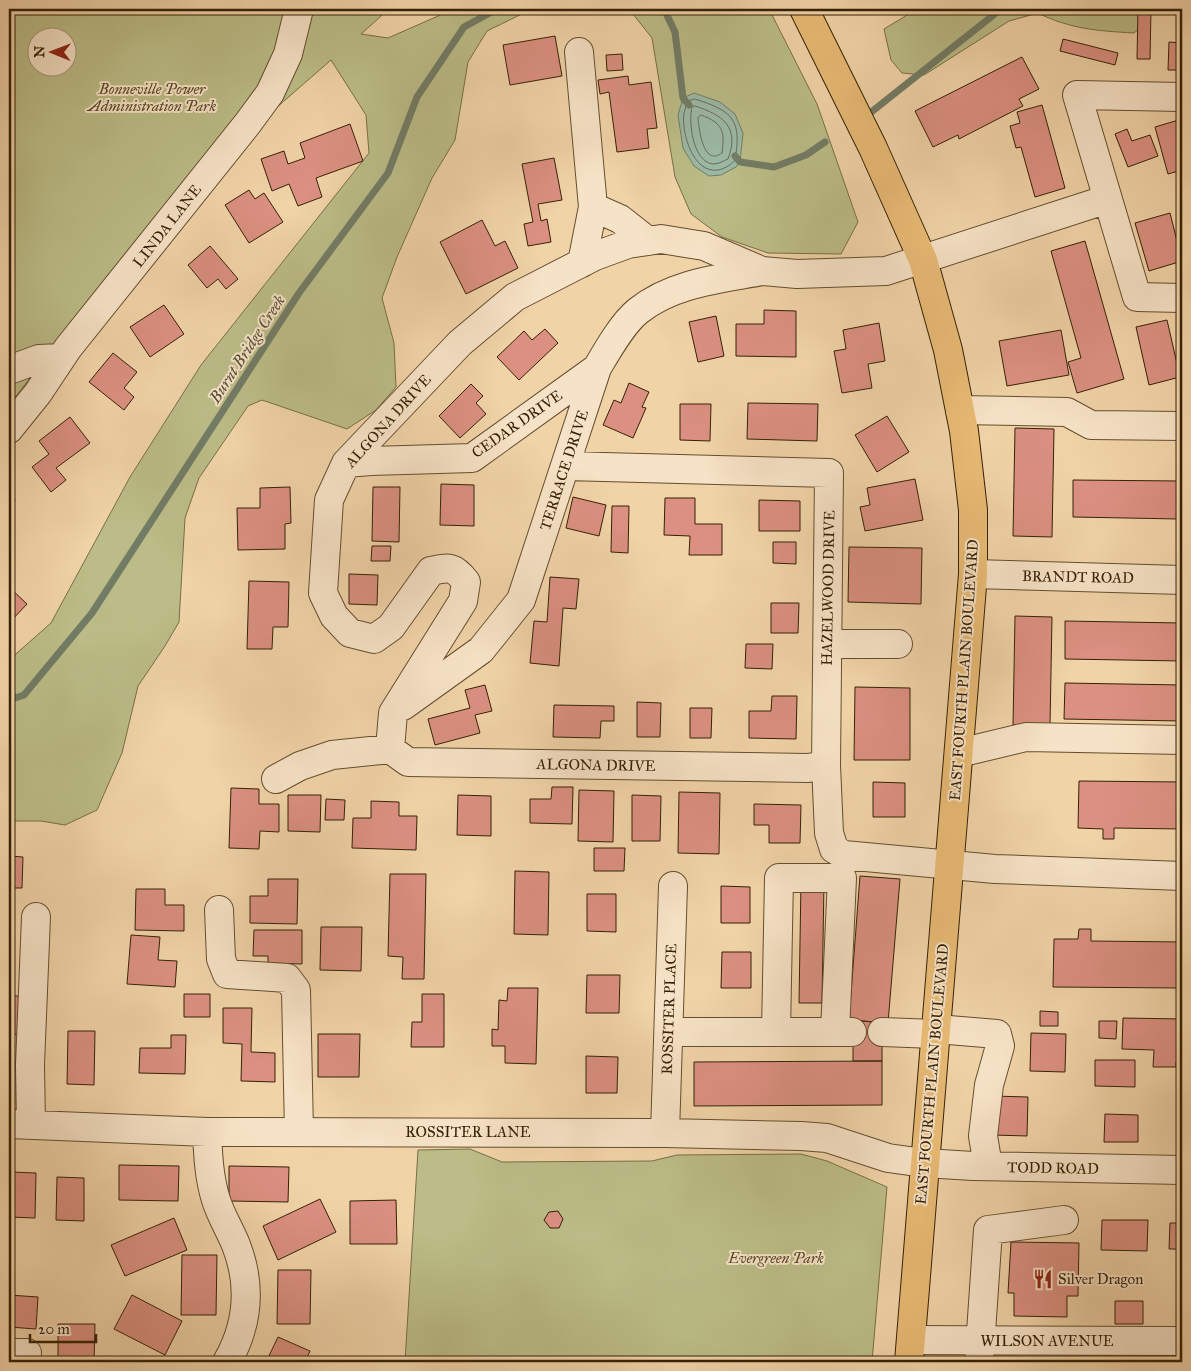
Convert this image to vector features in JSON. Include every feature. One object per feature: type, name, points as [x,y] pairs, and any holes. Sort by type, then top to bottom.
[{"type":"main road","name":"EAST FOURTH PLAIN BOULEVARD","points":[[804,9],[873,148],[923,260],[948,350],[960,410],[973,510],[973,574],[910,1351]]},
{"type":"street","name":"LINDA LANE","points":[[11,422],[38,393],[61,358],[270,93],[288,54],[299,9]]},
{"type":"street","points":[[579,52],[593,207],[582,262]]},
{"type":"street","points":[[1182,97],[1077,95],[1137,297],[1182,298]]},
{"type":"street","name":"ALGONA DRIVE","points":[[826,765],[808,768],[408,762],[390,749],[393,713],[463,601],[466,582],[459,573],[448,567],[431,571],[391,627],[374,639],[350,633],[334,616],[323,593],[329,500],[358,462],[460,343],[515,297],[595,256],[628,244],[661,239],[704,246],[762,271],[797,274],[886,271],[1108,199]]},
{"type":"street","points":[[593,207],[620,219],[648,241]]},
{"type":"street","name":"TERRACE DRIVE","points":[[393,713],[481,650],[521,600],[597,368],[613,341],[636,312],[665,294],[701,282],[762,271]]},
{"type":"street","points":[[9,370],[39,359],[61,358]]},
{"type":"street","name":"CEDAR DRIVE","points":[[358,462],[472,458],[597,368]]},
{"type":"street","points":[[960,410],[1067,412],[1092,424],[1182,426]]},
{"type":"street","name":"HAZELWOOD DRIVE","points":[[566,466],[829,474],[826,765],[829,833],[834,849],[844,855],[949,866]]},
{"type":"street","name":"BRANDT ROAD","points":[[973,574],[1182,580]]},
{"type":"street","points":[[828,644],[898,644]]},
{"type":"street","points":[[959,752],[1026,737],[1182,740]]},
{"type":"street","points":[[276,779],[300,766],[332,756],[390,749]]},
{"type":"street","points":[[949,866],[1182,876]]},
{"type":"street","points":[[669,1032],[776,1032],[844,1032],[842,878],[779,878],[776,1032]]},
{"type":"street","name":"ROSSITER PLACE","points":[[665,1133],[673,886]]},
{"type":"street","points":[[219,910],[221,959],[227,974],[287,978],[296,990],[299,1132]]},
{"type":"street","points":[[20,1124],[20,1091],[30,1065],[36,917]]},
{"type":"street","points":[[882,1032],[997,1034],[1000,1046],[989,1085],[983,1136],[988,1166]]},
{"type":"street","name":"ROSSITER LANE","points":[[20,1124],[207,1132],[665,1133],[801,1136],[827,1138],[888,1158],[924,1163]]},
{"type":"street","points":[[207,1132],[209,1167],[216,1200],[236,1247],[246,1279],[244,1320],[237,1345],[227,1362]]},
{"type":"street","name":"TODD ROAD","points":[[924,1163],[1182,1170]]},
{"type":"street","points":[[980,1351],[988,1230],[1064,1220]]},
{"type":"street","name":"WILSON AVENUE","points":[[910,1351],[1075,1352],[1182,1341]]},
{"type":"green space","name":"Bonneville Power Administration Park","points":[[9,9],[389,9],[361,34],[388,38],[454,9],[532,9],[487,31],[468,62],[455,140],[432,178],[397,257],[382,298],[394,343],[396,387],[376,410],[347,429],[262,400],[248,406],[199,478],[185,518],[179,622],[138,686],[122,753],[97,810],[65,825],[41,821],[9,821],[9,660],[51,623],[130,477],[201,365],[369,153],[366,115],[331,60],[166,204],[9,405]]},
{"type":"green space","points":[[629,9],[769,9],[817,104],[858,222],[841,254],[768,253],[722,237],[691,214],[675,177],[652,38]]},
{"type":"green space","points":[[917,9],[1145,9],[1150,20],[1134,33],[1073,26],[1038,13],[1009,21],[924,75],[902,73],[891,60],[884,29]]},
{"type":"green space","name":"Evergreen Park","points":[[470,1149],[502,1162],[652,1161],[677,1155],[801,1154],[827,1161],[887,1187],[872,1362],[405,1362],[418,1150]]},
{"type":"water","points":[[694,93],[720,102],[735,114],[743,133],[740,162],[736,167],[721,175],[709,176],[694,166],[683,148],[678,115],[683,98]]},
{"type":"building","points":[[1138,9],[1151,9],[1150,59],[1137,59]]},
{"type":"building","points":[[555,36],[562,76],[510,85],[503,45]]},
{"type":"building","points":[[1063,39],[1118,53],[1115,65],[1060,51]]},
{"type":"building","points":[[1169,42],[1182,43],[1182,70],[1168,70]]},
{"type":"building","points":[[622,54],[623,70],[607,71],[606,55]]},
{"type":"building","points":[[1022,57],[1039,89],[1019,99],[1023,106],[959,139],[958,135],[933,147],[915,111]]},
{"type":"building","points":[[628,76],[629,85],[651,82],[657,128],[647,129],[649,148],[617,152],[609,92],[600,94],[598,80]]},
{"type":"building","points":[[1042,105],[1065,188],[1035,197],[1021,147],[1016,148],[1010,126],[1020,123],[1017,112]]},
{"type":"building","points":[[1182,119],[1182,170],[1168,174],[1155,127]]},
{"type":"building","points":[[350,124],[363,161],[316,178],[322,197],[298,206],[289,184],[272,191],[261,159],[284,151],[288,164],[305,158],[300,143]]},
{"type":"building","points":[[1127,129],[1132,141],[1150,135],[1158,156],[1128,167],[1115,134]]},
{"type":"building","points":[[554,158],[562,200],[538,204],[541,221],[547,219],[551,242],[528,246],[524,224],[533,222],[522,164]]},
{"type":"building","points":[[249,190],[255,199],[264,193],[283,222],[249,243],[225,205]]},
{"type":"building","points":[[1170,213],[1182,261],[1149,271],[1135,223]]},
{"type":"building","points":[[482,220],[495,246],[505,241],[518,268],[466,294],[440,242]]},
{"type":"building","points":[[1085,241],[1124,379],[1077,393],[1068,362],[1081,358],[1051,251]]},
{"type":"building","points":[[210,246],[238,279],[226,289],[218,279],[207,288],[188,265]]},
{"type":"building","points":[[164,305],[184,334],[150,357],[130,327]]},
{"type":"building","points":[[764,310],[796,311],[796,357],[736,356],[736,324],[764,324]]},
{"type":"building","points":[[716,316],[724,356],[698,362],[689,322]]},
{"type":"building","points":[[1167,320],[1180,377],[1149,385],[1136,327]]},
{"type":"building","points":[[879,323],[885,361],[868,364],[872,388],[842,393],[834,351],[846,349],[843,330]]},
{"type":"building","points":[[545,329],[558,343],[519,380],[497,357],[524,331],[532,340]]},
{"type":"building","points":[[1061,330],[1069,375],[1007,386],[999,341]]},
{"type":"building","points":[[113,353],[137,372],[124,388],[134,397],[124,410],[89,382]]},
{"type":"building","points":[[629,383],[649,392],[642,407],[646,408],[633,438],[603,425],[614,400],[621,403]]},
{"type":"building","points":[[471,384],[483,396],[476,403],[486,414],[460,438],[439,416]]},
{"type":"building","points":[[748,403],[818,404],[817,441],[747,439]]},
{"type":"building","points":[[680,404],[711,404],[710,441],[680,440]]},
{"type":"building","points":[[887,416],[909,452],[877,472],[855,435]]},
{"type":"building","points":[[70,417],[90,443],[56,468],[66,480],[51,492],[32,467],[49,454],[39,441]]},
{"type":"building","points":[[1015,428],[1054,429],[1052,537],[1013,536]]},
{"type":"building","points":[[915,479],[923,520],[865,531],[860,507],[870,505],[867,488]]},
{"type":"building","points":[[1073,480],[1180,481],[1179,519],[1073,517]]},
{"type":"building","points":[[441,484],[474,485],[474,526],[440,525]]},
{"type":"building","points":[[290,487],[291,523],[285,524],[285,549],[238,550],[237,508],[260,508],[260,488]]},
{"type":"building","points":[[373,487],[400,487],[399,542],[372,541]]},
{"type":"building","points":[[9,497],[15,499],[9,522]]},
{"type":"building","points":[[573,497],[606,505],[599,536],[566,528]]},
{"type":"building","points":[[665,498],[695,498],[695,524],[722,524],[722,555],[689,555],[690,536],[664,535]]},
{"type":"building","points":[[759,500],[800,501],[800,531],[759,531]]},
{"type":"building","points":[[612,506],[629,506],[628,553],[611,552]]},
{"type":"building","points":[[773,542],[796,542],[796,564],[773,563]]},
{"type":"building","points":[[372,546],[391,546],[390,561],[371,561]]},
{"type":"building","points":[[849,547],[922,548],[921,604],[848,602]]},
{"type":"building","points":[[349,574],[378,575],[377,605],[349,604]]},
{"type":"building","points":[[550,577],[579,579],[576,609],[563,608],[559,666],[530,663],[534,621],[547,622]]},
{"type":"building","points":[[249,581],[289,582],[288,627],[273,627],[272,649],[247,649]]},
{"type":"building","points":[[9,587],[27,604],[9,623]]},
{"type":"building","points":[[771,603],[799,603],[798,633],[771,633]]},
{"type":"building","points":[[1015,616],[1052,617],[1050,725],[1013,725]]},
{"type":"building","points":[[1065,621],[1182,623],[1182,661],[1065,659]]},
{"type":"building","points":[[746,644],[773,644],[772,669],[745,668]]},
{"type":"building","points":[[1065,683],[1182,685],[1182,721],[1064,719]]},
{"type":"building","points":[[485,685],[492,711],[475,715],[480,733],[435,745],[428,719],[470,708],[465,690]]},
{"type":"building","points":[[855,687],[910,688],[910,760],[854,760]]},
{"type":"building","points":[[772,696],[797,696],[796,739],[749,738],[749,711],[771,711]]},
{"type":"building","points":[[637,702],[661,703],[660,737],[637,737]]},
{"type":"building","points":[[554,705],[614,706],[614,721],[601,721],[600,738],[553,737]]},
{"type":"building","points":[[690,708],[712,708],[711,738],[690,738]]},
{"type":"building","points":[[1079,781],[1182,782],[1182,829],[1114,828],[1114,839],[1103,839],[1103,829],[1078,828]]},
{"type":"building","points":[[873,782],[905,783],[905,817],[873,817]]},
{"type":"building","points":[[552,787],[573,787],[572,824],[530,823],[530,799],[551,799]]},
{"type":"building","points":[[231,788],[259,789],[259,804],[279,804],[279,832],[260,831],[259,849],[229,848]]},
{"type":"building","points":[[579,790],[614,791],[613,842],[578,841]]},
{"type":"building","points":[[679,792],[720,793],[719,854],[678,853]]},
{"type":"building","points":[[288,795],[321,795],[320,832],[288,831]]},
{"type":"building","points":[[458,795],[491,796],[491,836],[457,835]]},
{"type":"building","points":[[632,795],[661,796],[660,841],[632,841]]},
{"type":"building","points":[[326,799],[345,800],[344,820],[325,820]]},
{"type":"building","points":[[371,801],[399,802],[399,816],[417,816],[416,850],[352,848],[353,818],[371,818]]},
{"type":"building","points":[[754,804],[801,805],[800,843],[769,843],[769,825],[754,825]]},
{"type":"building","points":[[594,848],[625,848],[624,871],[594,871]]},
{"type":"building","points":[[9,856],[23,857],[22,888],[9,888]]},
{"type":"building","points":[[515,871],[549,872],[548,935],[514,934]]},
{"type":"building","points":[[390,874],[426,874],[424,979],[402,979],[403,957],[388,956]]},
{"type":"building","points":[[860,876],[900,879],[888,1023],[849,1020]]},
{"type":"building","points":[[268,879],[298,879],[297,924],[250,923],[250,896],[268,896]]},
{"type":"building","points":[[801,881],[824,882],[822,1003],[799,1003]]},
{"type":"building","points":[[721,886],[750,887],[750,923],[721,923]]},
{"type":"building","points":[[136,889],[165,889],[165,905],[184,905],[184,931],[135,930]]},
{"type":"building","points":[[587,894],[616,894],[616,932],[587,931]]},
{"type":"building","points":[[321,927],[362,927],[361,971],[320,970]]},
{"type":"building","points":[[1079,929],[1091,929],[1091,941],[1182,942],[1182,988],[1053,987],[1054,939],[1078,939]]},
{"type":"building","points":[[254,930],[302,930],[302,964],[268,963],[268,956],[253,956]]},
{"type":"building","points":[[131,935],[160,937],[158,960],[177,961],[175,987],[127,984]]},
{"type":"building","points":[[722,952],[751,952],[751,988],[721,988]]},
{"type":"building","points":[[587,975],[620,975],[619,1013],[586,1013]]},
{"type":"building","points":[[508,988],[538,988],[536,1064],[505,1063],[505,1046],[492,1046],[492,1029],[498,1030],[499,1000],[507,1001]]},
{"type":"building","points":[[184,994],[210,994],[210,1017],[184,1017]]},
{"type":"building","points":[[422,994],[444,994],[444,1047],[411,1047],[412,1022],[422,1022]]},
{"type":"building","points":[[9,996],[19,996],[19,1035],[9,1034]]},
{"type":"building","points":[[223,1008],[252,1008],[251,1052],[275,1053],[275,1082],[241,1081],[242,1044],[223,1043]]},
{"type":"building","points":[[1040,1011],[1058,1012],[1058,1026],[1040,1026]]},
{"type":"building","points":[[1123,1018],[1182,1019],[1182,1062],[1176,1062],[1176,1067],[1153,1067],[1154,1050],[1122,1049]]},
{"type":"building","points":[[853,1020],[882,1023],[882,1061],[853,1061]]},
{"type":"building","points":[[1099,1021],[1117,1021],[1116,1039],[1099,1038]]},
{"type":"building","points":[[68,1031],[95,1031],[94,1085],[67,1084]]},
{"type":"building","points":[[1031,1033],[1066,1034],[1065,1072],[1030,1071]]},
{"type":"building","points":[[318,1034],[360,1034],[359,1077],[318,1077]]},
{"type":"building","points":[[171,1035],[186,1035],[185,1074],[139,1073],[140,1048],[171,1048]]},
{"type":"building","points":[[586,1056],[618,1057],[617,1093],[586,1093]]},
{"type":"building","points":[[1095,1060],[1135,1060],[1135,1087],[1095,1086]]},
{"type":"building","points":[[882,1061],[882,1105],[694,1106],[694,1062]]},
{"type":"building","points":[[993,1096],[1028,1097],[1027,1136],[993,1135]]},
{"type":"building","points":[[1105,1114],[1138,1115],[1138,1142],[1104,1142]]},
{"type":"building","points":[[119,1165],[179,1166],[178,1201],[119,1200]]},
{"type":"building","points":[[229,1166],[289,1167],[288,1202],[229,1201]]},
{"type":"building","points":[[10,1172],[36,1173],[35,1218],[9,1217]]},
{"type":"building","points":[[57,1177],[84,1178],[84,1221],[56,1220]]},
{"type":"building","points":[[320,1199],[336,1232],[278,1260],[263,1226]]},
{"type":"building","points":[[396,1200],[397,1244],[350,1244],[350,1201]]},
{"type":"building","points":[[558,1211],[563,1219],[559,1228],[550,1228],[544,1220],[549,1212]]},
{"type":"building","points":[[174,1218],[187,1250],[125,1276],[111,1245]]},
{"type":"building","points":[[1102,1220],[1148,1220],[1147,1251],[1101,1250]]},
{"type":"building","points":[[1170,1223],[1182,1223],[1182,1249],[1169,1249]]},
{"type":"building","name":"Silver Dragon","points":[[1011,1242],[1079,1243],[1078,1296],[1067,1296],[1067,1317],[1014,1316],[1014,1293],[1008,1293]]},
{"type":"building","points":[[182,1255],[217,1255],[216,1315],[181,1315]]},
{"type":"building","points":[[278,1270],[311,1270],[310,1324],[277,1324]]},
{"type":"building","points":[[9,1295],[38,1297],[36,1329],[9,1327]]},
{"type":"building","points":[[132,1295],[182,1321],[165,1355],[114,1329]]},
{"type":"building","points":[[1115,1301],[1143,1301],[1143,1324],[1115,1324]]},
{"type":"building","points":[[58,1324],[95,1324],[94,1362],[58,1362]]},
{"type":"building","points":[[278,1337],[310,1351],[305,1362],[266,1362]]},
{"type":"waterway","name":"Burnt Bridge Creek","points":[[9,700],[24,695],[92,613],[299,293],[388,173],[417,97],[464,27],[497,9]]},
{"type":"waterway","name":"Burnt Bridge Creek","points":[[664,9],[675,32],[683,98],[689,105]]},
{"type":"waterway","name":"Burnt Bridge Creek","points":[[865,117],[1001,9]]},
{"type":"waterway","name":"Burnt Bridge Creek","points":[[735,156],[740,162],[774,167],[806,155],[825,142]]},
{"type":"place","name":"Silver Dragon","points":[[1043,1279]]}]
